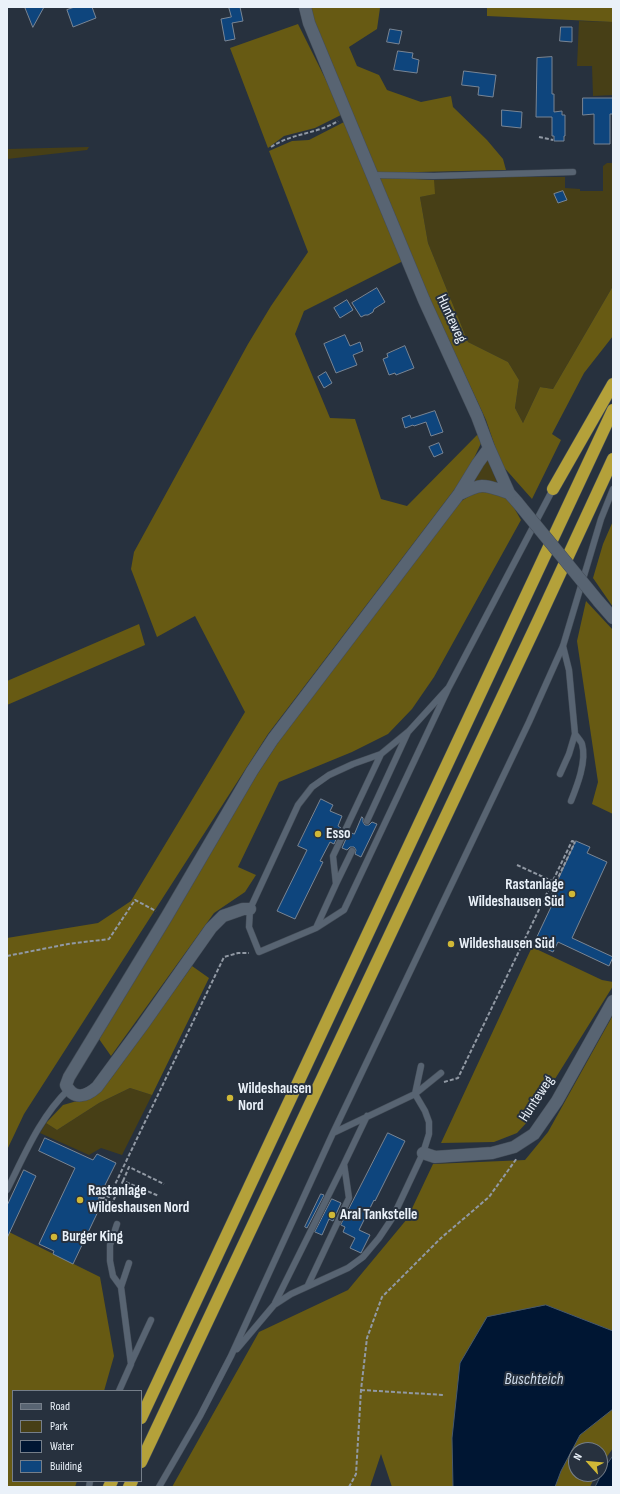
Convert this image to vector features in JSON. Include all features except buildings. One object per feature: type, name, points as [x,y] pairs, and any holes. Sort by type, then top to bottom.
[{"type":"highway","points":[[553,489],[613,384]]},
{"type":"highway","points":[[142,1416],[613,410]]},
{"type":"highway","points":[[142,1460],[526,648],[613,459]]},
{"type":"street","name":"Hunteweg","points":[[305,7],[309,24],[424,300],[477,416],[489,448],[513,497],[613,618]]},
{"type":"street","points":[[250,909],[243,909],[223,916],[211,928],[97,1087],[88,1094],[82,1095],[76,1095],[68,1089],[66,1085],[69,1077],[167,916],[252,771],[273,739],[459,494],[489,448]]},
{"type":"street","points":[[459,494],[476,486],[482,485],[513,497]]},
{"type":"street","name":"Hunteweg","points":[[423,1153],[435,1157],[492,1153],[514,1147],[534,1134],[557,1101],[613,1001]]},
{"type":"lane","points":[[372,175],[434,176],[573,172]]},
{"type":"lane","points":[[449,687],[409,731],[381,754],[329,775],[312,787],[298,805],[250,909],[249,927],[259,952],[316,928],[344,910],[449,687],[553,489]]},
{"type":"lane","points":[[159,1487],[200,1416],[231,1356],[333,1133],[529,722],[563,646],[601,519],[613,489]]},
{"type":"lane","points":[[560,774],[569,754],[575,734],[568,670],[563,646]]},
{"type":"lane","points":[[367,821],[409,731]]},
{"type":"lane","points":[[571,800],[579,781],[582,763],[582,744],[575,734]]},
{"type":"lane","points":[[336,884],[333,856],[381,754]]},
{"type":"lane","points":[[316,928],[352,851]]},
{"type":"lane","points":[[274,1305],[308,1285],[348,1268],[363,1257],[394,1217],[423,1153],[429,1134],[429,1122],[426,1111],[415,1094],[421,1066]]},
{"type":"lane","points":[[333,1133],[415,1094],[441,1073]]},
{"type":"lane","points":[[7,1190],[38,1127],[56,1101],[68,1089]]},
{"type":"lane","points":[[231,1356],[274,1305],[367,1116]]},
{"type":"lane","points":[[308,1285],[349,1198],[344,1164]]},
{"type":"lane","points":[[117,1224],[110,1245],[110,1261],[113,1276],[121,1287]]},
{"type":"lane","points":[[129,1263],[121,1287],[131,1364]]},
{"type":"lane","points":[[119,1390],[151,1320]]},
{"type":"path","points":[[271,147],[281,140],[292,136],[317,131],[347,114]]},
{"type":"path","points":[[539,137],[553,140]]},
{"type":"path","points":[[441,1083],[458,1078],[575,842],[572,841],[555,882]]},
{"type":"path","points":[[517,865],[555,882]]},
{"type":"path","points":[[7,956],[68,944],[109,939],[135,900],[167,916]]},
{"type":"path","points":[[103,1199],[105,1195],[109,1197],[224,957],[238,953],[259,952]]},
{"type":"path","points":[[349,1487],[356,1474],[361,1390],[367,1338],[382,1297],[441,1238],[489,1197],[520,1153]]},
{"type":"path","points":[[112,1203],[128,1167],[164,1184]]},
{"type":"path","points":[[122,1180],[158,1196]]},
{"type":"path","points":[[99,1197],[124,1208]]},
{"type":"path","points":[[361,1390],[444,1395]]},
{"type":"green space","points":[[579,21],[613,22],[613,95],[593,96],[592,66],[577,66]]},
{"type":"green space","points":[[89,147],[87,150],[7,159],[7,149]]},
{"type":"green space","points":[[607,163],[613,163],[613,286],[553,389],[540,387],[523,423],[515,408],[519,380],[508,362],[468,342],[428,243],[420,197],[434,194],[434,180],[508,177],[565,177],[565,188],[580,189],[580,191],[603,191],[603,166]]},
{"type":"green space","points":[[487,458],[498,485],[474,482]]},
{"type":"green space","points":[[130,1088],[152,1095],[122,1155],[101,1148],[89,1155],[40,1133],[46,1123],[57,1130],[99,1103]]},
{"type":"shaded area","points":[[310,7],[380,8],[377,29],[349,47],[357,66],[379,75],[387,90],[421,102],[451,96],[453,107],[487,140],[503,159],[506,170],[375,173],[314,21]]},
{"type":"shaded area","points":[[487,7],[613,7],[613,22],[487,16]]},
{"type":"shaded area","points":[[298,24],[343,114],[315,128],[284,136],[268,148],[230,48]]},
{"type":"shaded area","points":[[346,121],[405,260],[304,311],[295,334],[330,418],[355,419],[381,499],[407,506],[479,433],[483,439],[467,473],[268,734],[24,1114],[7,1150],[7,938],[98,923],[131,901],[245,712],[195,616],[157,637],[131,569],[134,552],[248,344],[271,306],[308,252],[269,151],[292,141],[309,140]]},
{"type":"shaded area","points":[[376,177],[434,180],[435,194],[420,197],[428,243],[468,342],[508,362],[519,380],[515,408],[523,423],[540,387],[553,389],[613,286],[613,336],[584,373],[552,434],[561,440],[532,499],[501,464],[486,420],[410,257]]},
{"type":"shaded area","points":[[490,491],[509,499],[521,520],[434,677],[412,709],[388,734],[352,752],[279,782],[238,867],[256,875],[245,892],[214,913],[111,1056],[99,1039],[256,776],[279,741],[458,503],[476,492]]},
{"type":"shaded area","points":[[613,521],[613,607],[593,578],[603,544]]},
{"type":"shaded area","points":[[586,601],[613,630],[613,814],[592,804],[598,782],[577,641]]},
{"type":"shaded area","points":[[139,624],[145,645],[7,705],[7,681]]},
{"type":"shaded area","points":[[532,947],[602,980],[613,982],[613,986],[530,1119],[517,1133],[494,1142],[441,1143]]},
{"type":"shaded area","points":[[192,966],[209,978],[152,1095],[130,1088],[99,1103],[57,1130],[46,1123],[63,1105],[91,1097],[109,1081]]},
{"type":"shaded area","points":[[613,1015],[613,1448],[608,1455],[608,1442],[568,1442],[568,1482],[592,1482],[590,1487],[392,1487],[381,1454],[370,1487],[172,1487],[259,1332],[348,1290],[407,1219],[433,1164],[525,1160],[548,1132]]},
{"type":"shaded area","points":[[7,1231],[100,1277],[114,1356],[104,1390],[12,1390],[12,1482],[77,1482],[75,1487],[7,1487]]},
{"type":"water","name":"Buschteich","points":[[546,1305],[613,1331],[613,1409],[580,1435],[576,1442],[568,1442],[568,1458],[555,1487],[453,1487],[452,1438],[460,1363],[487,1317]]},
{"type":"water","points":[[613,1456],[613,1487],[595,1487],[598,1482],[608,1482],[608,1463]]},
{"type":"place","name":"Esso","points":[[318,834]]},
{"type":"place","name":"Rastanlage Wildeshausen Süd","points":[[572,894]]},
{"type":"place","name":"Wildeshausen Süd","points":[[451,944]]},
{"type":"place","name":"Wildeshausen Nord","points":[[230,1098]]},
{"type":"place","name":"Rastanlage Wildeshausen Nord","points":[[80,1200]]},
{"type":"place","name":"Aral Tankstelle","points":[[332,1215]]},
{"type":"place","name":"Burger King","points":[[54,1237]]}]
